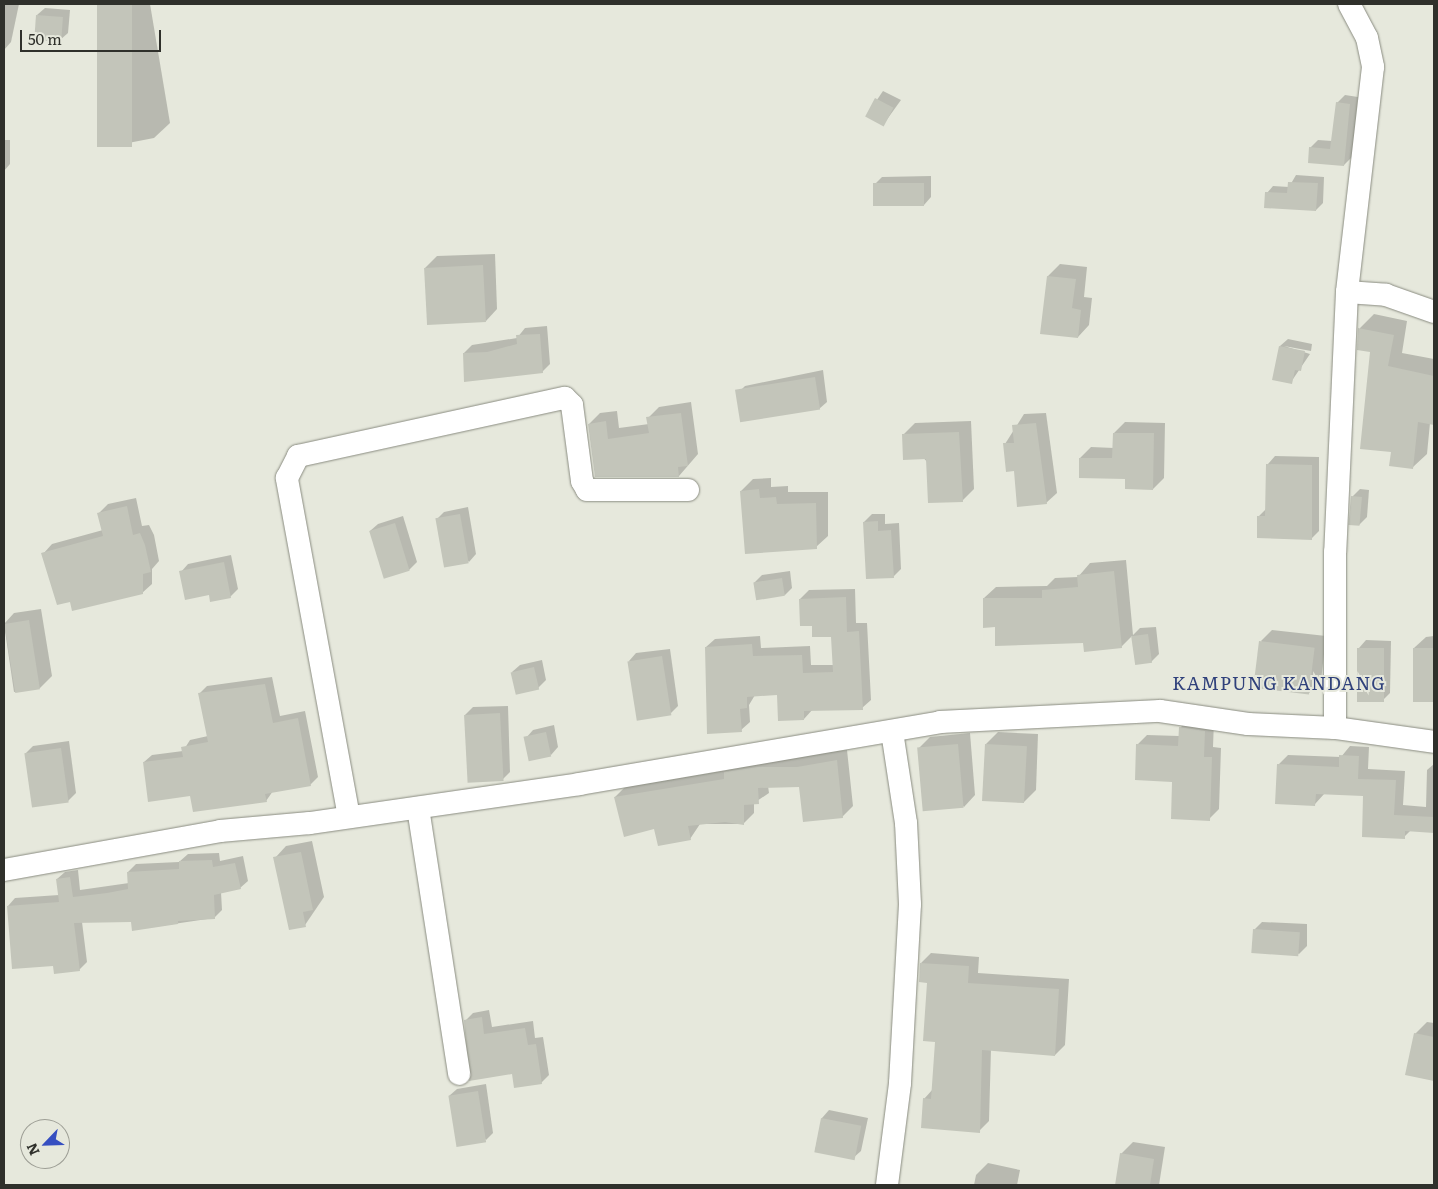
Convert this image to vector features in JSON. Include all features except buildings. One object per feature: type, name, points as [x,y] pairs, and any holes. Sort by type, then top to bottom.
[{"type":"street","points":[[1335,728],[1335,552],[1347,292],[1373,67],[1367,38],[1349,4]]},
{"type":"street","points":[[1347,292],[1386,295],[1434,312]]},
{"type":"street","points":[[349,817],[287,478],[298,456],[565,398],[572,405],[582,482],[587,490],[688,490]]},
{"type":"street","points":[[4,870],[220,831],[418,808],[940,722],[1160,711],[1248,724],[1335,728],[1434,742]]},
{"type":"street","points":[[887,1185],[900,1083],[910,904],[906,823],[892,731]]},
{"type":"street","points":[[418,808],[459,1074]]},
{"type":"district","name":"KAMPUNG KANDANG","points":[[1279,683]]}]
